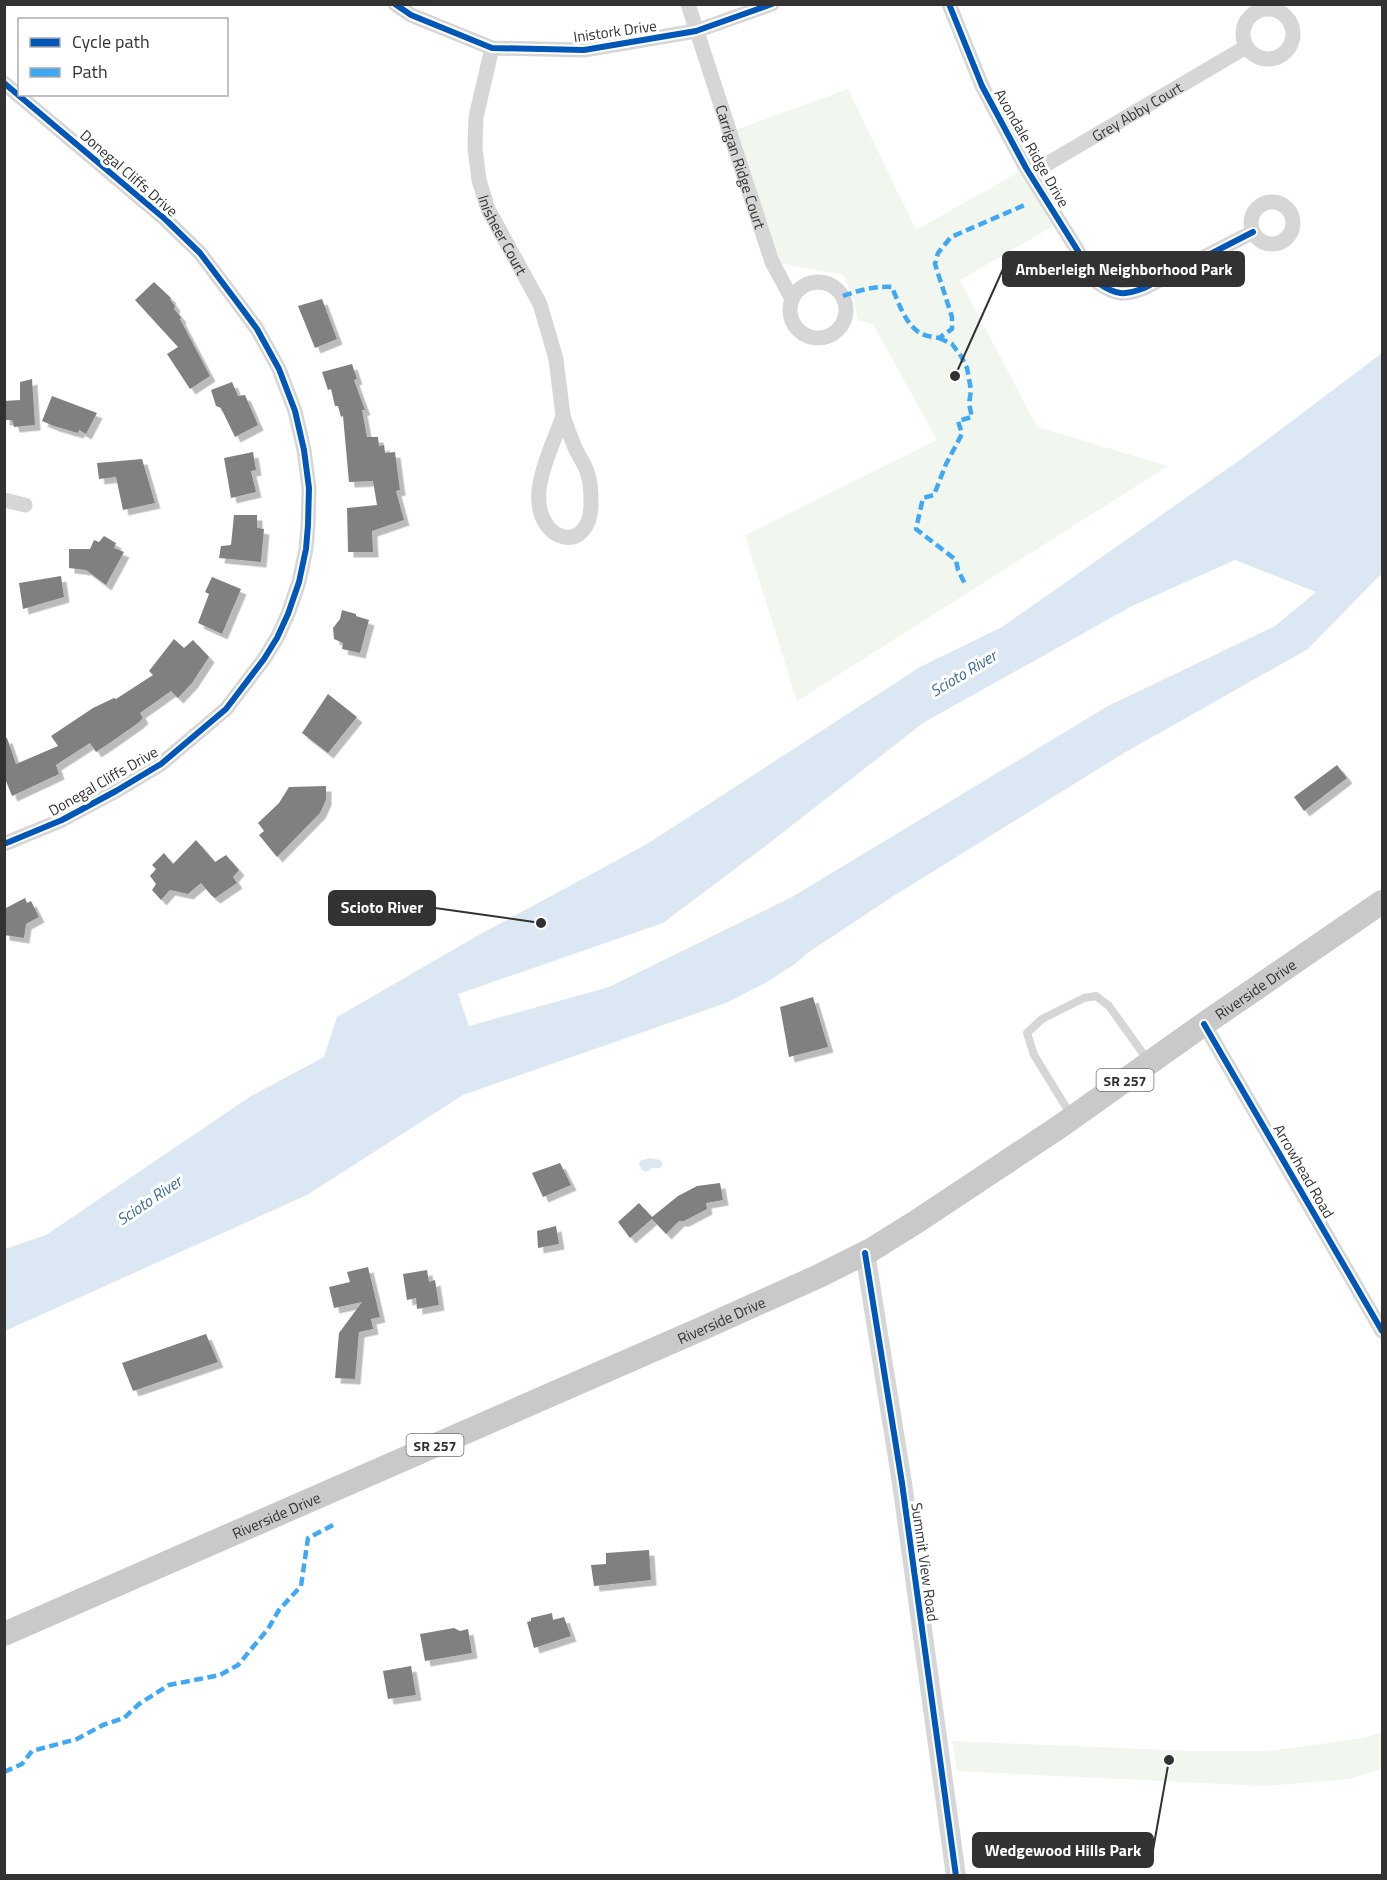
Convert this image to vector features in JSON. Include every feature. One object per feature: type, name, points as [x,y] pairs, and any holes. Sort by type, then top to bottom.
[{"type":"main road","name":"Riverside Drive","points":[[4,1634],[701,1329],[865,1253],[1073,1118],[1204,1024],[1383,902]]},
{"type":"street","name":"Inistork Drive","points":[[395,4],[411,15],[492,48],[584,50],[696,31],[772,4]]},
{"type":"street","name":"Carrigan Ridge Court","points":[[688,4],[772,261],[792,298]]},
{"type":"street","name":"Avondale Ridge Drive","points":[[950,4],[982,86],[1030,174],[1098,283],[1112,292],[1129,294],[1253,232]]},
{"type":"street","name":"Grey Abby Court","points":[[1030,174],[1246,47]]},
{"type":"street","name":"Inisheer Court","points":[[492,48],[476,117],[475,148],[479,180],[488,209],[540,304],[556,359],[563,416],[588,474],[592,504],[588,522],[582,532],[570,538],[557,536],[548,528],[541,513],[539,491],[563,416]]},
{"type":"street","name":"Donegal Cliffs Drive","points":[[4,83],[18,95]]},
{"type":"street","name":"Donegal Cliffs Drive","points":[[4,843],[62,820],[161,764],[226,709],[264,658],[277,638],[288,614],[299,582],[306,549],[309,498],[304,450],[295,411],[279,369],[257,329],[200,253],[165,219],[19,96]]},
{"type":"street","points":[[4,500],[25,505]]},
{"type":"street","name":"Arrowhead Road","points":[[1204,1024],[1383,1331]]},
{"type":"street","name":"Summit View Road","points":[[865,1253],[902,1483],[956,1875]]},
{"type":"lane","points":[[1073,1118],[1034,1055],[1027,1033],[1042,1019],[1084,998],[1096,996],[1109,1006],[1149,1063]]},
{"type":"shaded area","points":[[848,89],[916,230],[1026,168],[1060,222],[960,280],[1037,427],[1168,466],[797,701],[745,535],[937,440],[873,324],[858,320],[852,293],[843,275],[772,262],[730,132]]},
{"type":"shaded area","points":[[1382,1732],[1382,1769],[1349,1779],[1264,1786],[957,1771],[952,1741],[1190,1751],[1268,1751],[1365,1738]]},
{"type":"water","points":[[1382,353],[1382,573],[1308,649],[1124,753],[892,897],[767,982],[726,1003],[463,1095],[307,1195],[5,1331],[5,1249],[46,1235],[251,1096],[324,1057],[337,1017],[477,936],[647,844],[920,667],[1002,627],[1244,457]],"holes":[[[1235,560],[1316,592],[1275,626],[1108,706],[792,897],[609,987],[469,1026],[458,994],[663,923],[923,723],[1132,606]]]},
{"type":"water","points":[[650,1158],[660,1160],[663,1165],[646,1172],[642,1170],[640,1161]]},
{"type":"building","points":[[154,282],[171,298],[174,309],[181,317],[210,376],[190,389],[167,354],[178,347],[135,300]]},
{"type":"building","points":[[322,299],[337,339],[315,348],[298,306]]},
{"type":"building","points":[[352,364],[357,379],[354,380],[365,410],[362,410],[367,437],[378,437],[379,446],[384,445],[385,453],[395,452],[400,490],[396,491],[404,520],[372,531],[373,552],[348,552],[347,508],[377,505],[373,481],[349,482],[343,416],[341,417],[338,406],[335,406],[331,389],[328,390],[322,372]]},
{"type":"building","points":[[32,379],[35,425],[14,427],[12,420],[4,420],[4,401],[20,400],[20,382]]},
{"type":"building","points":[[232,382],[238,396],[245,395],[258,425],[235,437],[221,408],[216,406],[211,390]]},
{"type":"building","points":[[52,396],[97,413],[86,434],[79,430],[78,433],[42,421]]},
{"type":"building","points":[[253,452],[256,470],[251,471],[256,492],[231,498],[224,458]]},
{"type":"building","points":[[142,459],[155,503],[123,510],[116,477],[99,479],[97,463]]},
{"type":"building","points":[[234,515],[257,515],[257,528],[264,529],[261,562],[219,558],[221,546],[231,545]]},
{"type":"building","points":[[104,536],[116,543],[114,548],[124,552],[106,585],[86,570],[69,568],[69,549],[90,549],[94,540],[99,542]]},
{"type":"building","points":[[61,576],[64,597],[23,609],[19,583]]},
{"type":"building","points":[[212,577],[241,589],[222,634],[198,623],[209,594],[205,592]]},
{"type":"building","points":[[342,610],[369,620],[360,653],[342,649],[343,643],[334,639],[333,628],[340,619]]},
{"type":"building","points":[[174,639],[184,648],[193,640],[209,657],[192,683],[178,698],[171,691],[140,713],[143,718],[138,723],[96,752],[90,743],[56,765],[59,774],[12,796],[4,776],[4,738],[7,738],[16,764],[58,746],[51,736],[93,708],[116,699],[153,675],[149,671]]},
{"type":"building","points":[[328,694],[357,717],[328,753],[302,733]]},
{"type":"building","points":[[1337,765],[1347,778],[1304,811],[1294,797]]},
{"type":"building","points":[[326,786],[326,800],[320,813],[277,857],[259,835],[264,831],[258,823],[279,803],[289,787]]},
{"type":"building","points":[[196,840],[215,862],[226,855],[239,870],[233,877],[237,883],[215,898],[201,883],[188,894],[170,890],[161,900],[152,890],[156,884],[150,876],[156,869],[152,865],[164,853],[173,864]]},
{"type":"building","points":[[25,898],[27,903],[31,901],[39,917],[26,924],[24,938],[4,935],[4,909]]},
{"type":"building","points":[[813,997],[828,1047],[789,1057],[780,1007]]},
{"type":"building","points":[[560,1163],[571,1185],[543,1197],[532,1173]]},
{"type":"building","points":[[720,1183],[723,1200],[706,1203],[707,1209],[684,1221],[679,1221],[666,1234],[652,1219],[630,1238],[618,1222],[639,1203],[652,1217],[678,1196],[697,1186]]},
{"type":"building","points":[[556,1226],[559,1244],[538,1248],[537,1231]]},
{"type":"building","points":[[368,1267],[380,1317],[371,1319],[373,1329],[359,1332],[355,1379],[335,1378],[339,1333],[362,1302],[334,1308],[329,1287],[350,1282],[347,1272]]},
{"type":"building","points":[[427,1270],[429,1282],[435,1280],[439,1305],[417,1309],[416,1298],[407,1300],[403,1274]]},
{"type":"building","points":[[206,1334],[218,1362],[133,1391],[122,1363]]},
{"type":"building","points":[[649,1550],[651,1580],[594,1586],[591,1565],[606,1564],[606,1553]]},
{"type":"building","points":[[552,1613],[553,1620],[564,1617],[571,1636],[534,1648],[527,1622],[531,1621],[531,1618]]},
{"type":"building","points":[[454,1628],[460,1631],[468,1629],[472,1653],[425,1661],[420,1634]]},
{"type":"building","points":[[411,1666],[416,1695],[388,1699],[383,1671]]},
{"type":"marked path","points":[[843,296],[867,289],[892,287],[911,325],[922,334],[939,338],[952,329],[952,317],[935,264],[938,253],[951,237],[1027,204]]},
{"type":"marked path","points":[[939,338],[952,344],[967,368],[972,417],[958,421],[962,434],[946,464],[934,495],[923,498],[916,529],[956,560],[966,586]]},
{"type":"marked path","points":[[4,1772],[22,1764],[32,1751],[77,1739],[103,1725],[124,1718],[139,1704],[169,1685],[220,1675],[238,1665],[268,1629],[279,1610],[301,1586],[308,1538],[337,1523]]},
{"type":"cycle path","points":[[395,4],[411,15],[492,48],[584,50],[696,31],[772,4]]},
{"type":"cycle path","points":[[949,4],[982,86],[1026,168],[1098,283],[1120,293],[1137,291],[1253,232]]},
{"type":"cycle path","points":[[4,83],[18,95]]},
{"type":"cycle path","points":[[4,844],[62,820],[161,764],[226,709],[264,659],[288,614],[299,582],[306,549],[309,488],[304,450],[295,411],[279,369],[257,329],[200,253],[165,219],[19,96]]},
{"type":"cycle path","points":[[1204,1024],[1382,1331]]},
{"type":"cycle path","points":[[865,1253],[902,1483],[956,1876]]},
{"type":"place","name":"Amberleigh Neighborhood Park","points":[[955,376]]},
{"type":"place","name":"Scioto River","points":[[541,923]]},
{"type":"place","name":"Wedgewood Hills Park","points":[[1169,1760]]}]
